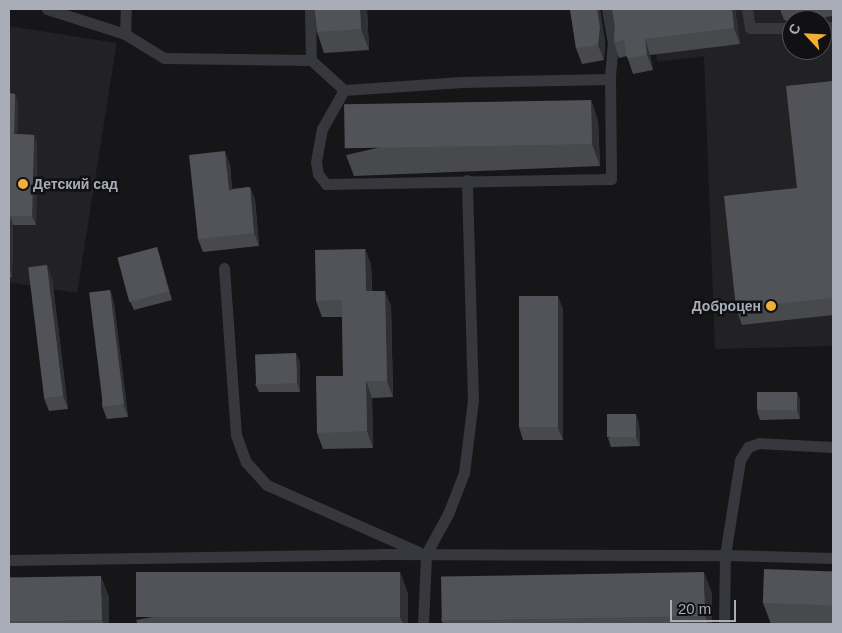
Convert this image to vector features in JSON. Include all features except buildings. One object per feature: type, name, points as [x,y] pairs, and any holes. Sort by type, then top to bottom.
[{"type":"lane","points":[[48,9],[125,34],[164,58],[311,60],[344,90],[462,82],[610,79]]},
{"type":"lane","points":[[125,34],[126,9]]},
{"type":"lane","points":[[310,9],[311,60]]},
{"type":"lane","points":[[344,90],[322,129],[316,162],[318,174],[326,184],[467,180],[611,179],[610,79],[613,42],[607,9]]},
{"type":"lane","points":[[747,9],[750,28],[782,28]]},
{"type":"lane","points":[[423,624],[426,554],[448,514],[464,472],[472,418],[473,325],[467,180]]},
{"type":"lane","points":[[224,268],[236,435],[246,462],[267,485],[426,554]]},
{"type":"lane","points":[[724,624],[725,555],[740,460],[748,447],[759,443],[833,447]]},
{"type":"lane","points":[[9,560],[426,554],[725,555],[833,558]]},
{"type":"shaded area","points":[[650,9],[833,9],[833,346],[715,349],[704,56],[657,62]]},
{"type":"shaded area","points":[[9,26],[117,43],[77,293],[9,282]]},
{"type":"place","name":"Детский сад","points":[[23,184]]},
{"type":"place","name":"Доброцен","points":[[771,306]]}]
